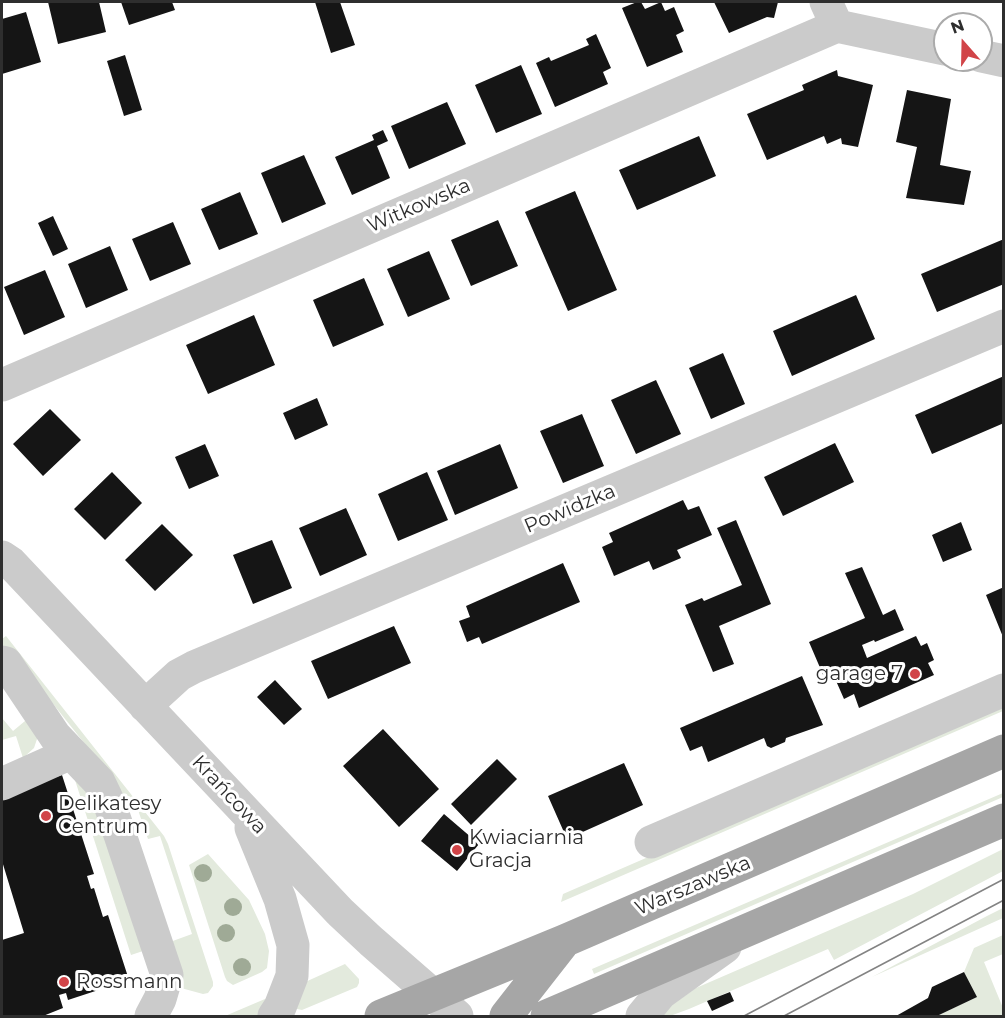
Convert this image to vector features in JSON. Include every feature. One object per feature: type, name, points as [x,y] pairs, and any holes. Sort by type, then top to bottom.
[{"type":"main road","name":"Warszawska","points":[[381,1017],[564,941],[1004,751]]},
{"type":"main road","points":[[546,1017],[1004,820]]},
{"type":"main road","points":[[506,1017],[564,941]]},
{"type":"main road","points":[[409,1017],[432,994]]},
{"type":"street","points":[[831,14],[933,45]]},
{"type":"street","name":"Witkowska","points":[[2,385],[831,14]]},
{"type":"street","name":"Powidzka","points":[[145,706],[172,680],[194,667],[1004,326]]},
{"type":"street","name":"Krańcowa","points":[[4,559],[340,912],[457,1017]]},
{"type":"street","points":[[2,662],[6,663],[55,736],[99,782],[110,805],[167,975],[160,999],[151,1017]]},
{"type":"street","points":[[651,842],[1004,690]]},
{"type":"street","points":[[2,784],[71,753]]},
{"type":"street","points":[[245,812],[280,899],[294,945],[291,976],[274,1017]]},
{"type":"street","points":[[642,1017],[661,993],[743,933]]},
{"type":"shaded area","points":[[6,636],[164,836],[213,982],[208,993],[203,994],[181,988],[170,942],[192,934],[160,836],[148,839],[138,810],[124,802],[116,783],[15,656],[2,646],[2,639]]},
{"type":"shaded area","points":[[1003,703],[1003,711],[561,902],[563,894]]},
{"type":"shaded area","points":[[31,716],[37,739],[34,748],[23,758],[16,736],[2,740],[2,718],[13,731]]},
{"type":"shaded area","points":[[75,780],[88,787],[146,950],[131,955]]},
{"type":"shaded area","points":[[1003,793],[1003,797],[594,974],[592,969]]},
{"type":"shaded area","points":[[1003,849],[1003,871],[834,960],[828,949],[689,1009],[670,1016],[659,1016],[696,988],[913,894]]},
{"type":"shaded area","points":[[208,854],[249,900],[265,934],[269,951],[267,968],[233,985],[225,977],[189,865]]},
{"type":"shaded area","points":[[1003,908],[1003,918],[872,977],[987,916]]},
{"type":"shaded area","points":[[1003,935],[1003,954],[984,962],[1003,1008],[1003,1016],[939,1016],[976,997],[964,972],[974,948]]},
{"type":"shaded area","points":[[345,964],[359,979],[357,987],[302,1010],[297,1009],[303,983]]},
{"type":"shaded area","points":[[272,996],[259,1016],[225,1016]]},
{"type":"building","points":[[48,2],[99,2],[106,32],[58,44]]},
{"type":"building","points":[[121,2],[172,2],[175,10],[129,25]]},
{"type":"building","points":[[315,2],[340,2],[355,45],[331,53]]},
{"type":"building","points":[[641,2],[645,9],[661,2],[665,11],[674,7],[684,31],[676,35],[683,52],[647,67],[622,8]]},
{"type":"building","points":[[714,2],[778,2],[774,18],[767,17],[729,33]]},
{"type":"building","points":[[26,12],[41,62],[2,74],[2,19]]},
{"type":"building","points":[[596,34],[611,68],[603,72],[608,84],[555,107],[536,63],[549,57],[551,61],[589,45],[586,39]]},
{"type":"building","points":[[125,55],[142,110],[124,116],[107,61]]},
{"type":"building","points":[[521,65],[542,114],[496,133],[475,85]]},
{"type":"building","points":[[837,70],[838,76],[873,85],[858,147],[842,144],[841,138],[827,144],[824,136],[767,160],[747,114],[804,90],[802,85]]},
{"type":"building","points":[[907,90],[951,99],[940,165],[971,171],[964,205],[906,198],[917,147],[896,142]]},
{"type":"building","points":[[447,102],[466,144],[409,169],[391,126]]},
{"type":"building","points":[[383,130],[388,141],[377,146],[390,178],[352,195],[335,157],[374,140],[372,135]]},
{"type":"building","points":[[699,136],[716,176],[637,210],[619,170]]},
{"type":"building","points":[[304,155],[326,204],[282,223],[261,173]]},
{"type":"building","points":[[575,191],[617,290],[568,311],[525,212]]},
{"type":"building","points":[[240,192],[258,234],[219,250],[201,209]]},
{"type":"building","points":[[53,216],[68,249],[53,256],[38,223]]},
{"type":"building","points":[[498,220],[518,266],[471,286],[451,240]]},
{"type":"building","points":[[173,222],[191,264],[150,281],[132,239]]},
{"type":"building","points":[[1004,239],[1004,284],[937,312],[921,274]]},
{"type":"building","points":[[110,246],[128,290],[86,308],[68,264]]},
{"type":"building","points":[[429,251],[450,299],[408,317],[387,269]]},
{"type":"building","points":[[45,270],[65,317],[24,335],[4,287]]},
{"type":"building","points":[[364,278],[384,325],[333,347],[313,300]]},
{"type":"building","points":[[856,295],[875,339],[792,376],[773,331]]},
{"type":"building","points":[[254,315],[275,365],[208,394],[186,345]]},
{"type":"building","points":[[723,353],[745,404],[711,419],[689,368]]},
{"type":"building","points":[[1004,376],[1004,423],[932,454],[915,415]]},
{"type":"building","points":[[656,380],[681,434],[636,454],[611,400]]},
{"type":"building","points":[[317,398],[328,425],[295,440],[283,413]]},
{"type":"building","points":[[50,409],[81,440],[43,476],[13,444]]},
{"type":"building","points":[[582,414],[604,466],[563,483],[540,431]]},
{"type":"building","points":[[835,443],[854,482],[783,516],[764,477]]},
{"type":"building","points":[[205,444],[219,476],[189,489],[175,457]]},
{"type":"building","points":[[500,444],[518,488],[455,515],[437,471]]},
{"type":"building","points":[[112,472],[142,503],[105,540],[74,509]]},
{"type":"building","points":[[427,472],[448,520],[398,541],[378,494]]},
{"type":"building","points":[[683,500],[688,510],[699,506],[712,535],[677,550],[681,558],[653,570],[649,561],[614,576],[602,547],[613,542],[609,533]]},
{"type":"building","points":[[346,508],[367,555],[320,576],[299,528]]},
{"type":"building","points":[[736,520],[771,604],[719,626],[734,664],[713,672],[685,605],[702,598],[704,601],[742,585],[717,528]]},
{"type":"building","points":[[961,522],[972,550],[943,562],[932,535]]},
{"type":"building","points":[[162,524],[193,555],[155,591],[125,560]]},
{"type":"building","points":[[272,540],[292,588],[253,604],[233,555]]},
{"type":"building","points":[[563,563],[580,602],[482,644],[479,637],[467,642],[459,621],[470,617],[466,606]]},
{"type":"building","points":[[862,567],[883,615],[895,609],[904,630],[862,645],[867,658],[916,636],[921,646],[927,643],[934,660],[928,663],[934,675],[859,708],[854,694],[844,699],[833,674],[824,677],[809,642],[865,618],[845,573]]},
{"type":"building","points":[[1004,587],[1004,637],[1003,637],[986,595]]},
{"type":"building","points":[[394,626],[411,663],[328,699],[311,661]]},
{"type":"building","points":[[802,676],[823,725],[786,738],[785,742],[771,748],[767,746],[764,738],[708,762],[702,746],[690,751],[680,728]]},
{"type":"building","points":[[275,680],[302,709],[284,725],[257,697]]},
{"type":"building","points":[[383,729],[439,789],[399,827],[343,766]]},
{"type":"building","points":[[497,759],[517,779],[471,825],[451,804]]},
{"type":"building","points":[[624,763],[643,805],[567,839],[548,796]]},
{"type":"building","points":[[62,775],[94,874],[87,876],[91,889],[94,888],[103,917],[108,915],[129,980],[68,1000],[66,993],[59,995],[63,1008],[43,1016],[2,1016],[2,940],[24,933],[2,861],[2,794]]},
{"type":"building","points":[[444,814],[479,844],[457,871],[421,841]]},
{"type":"building","points":[[964,972],[977,997],[939,1016],[896,1016],[928,998],[932,987]]},
{"type":"building","points":[[730,992],[734,1001],[712,1011],[707,1001]]},
{"type":"tram line","points":[[744,1016],[1004,879]]},
{"type":"tram line","points":[[784,1016],[1004,900]]},
{"type":"place","name":"garage 7","points":[[915,674]]},
{"type":"place","name":"Delikatesy Centrum","points":[[46,816]]},
{"type":"place","name":"Kwiaciarnia Gracja","points":[[457,850]]},
{"type":"place","name":"Rossmann","points":[[64,982]]}]
